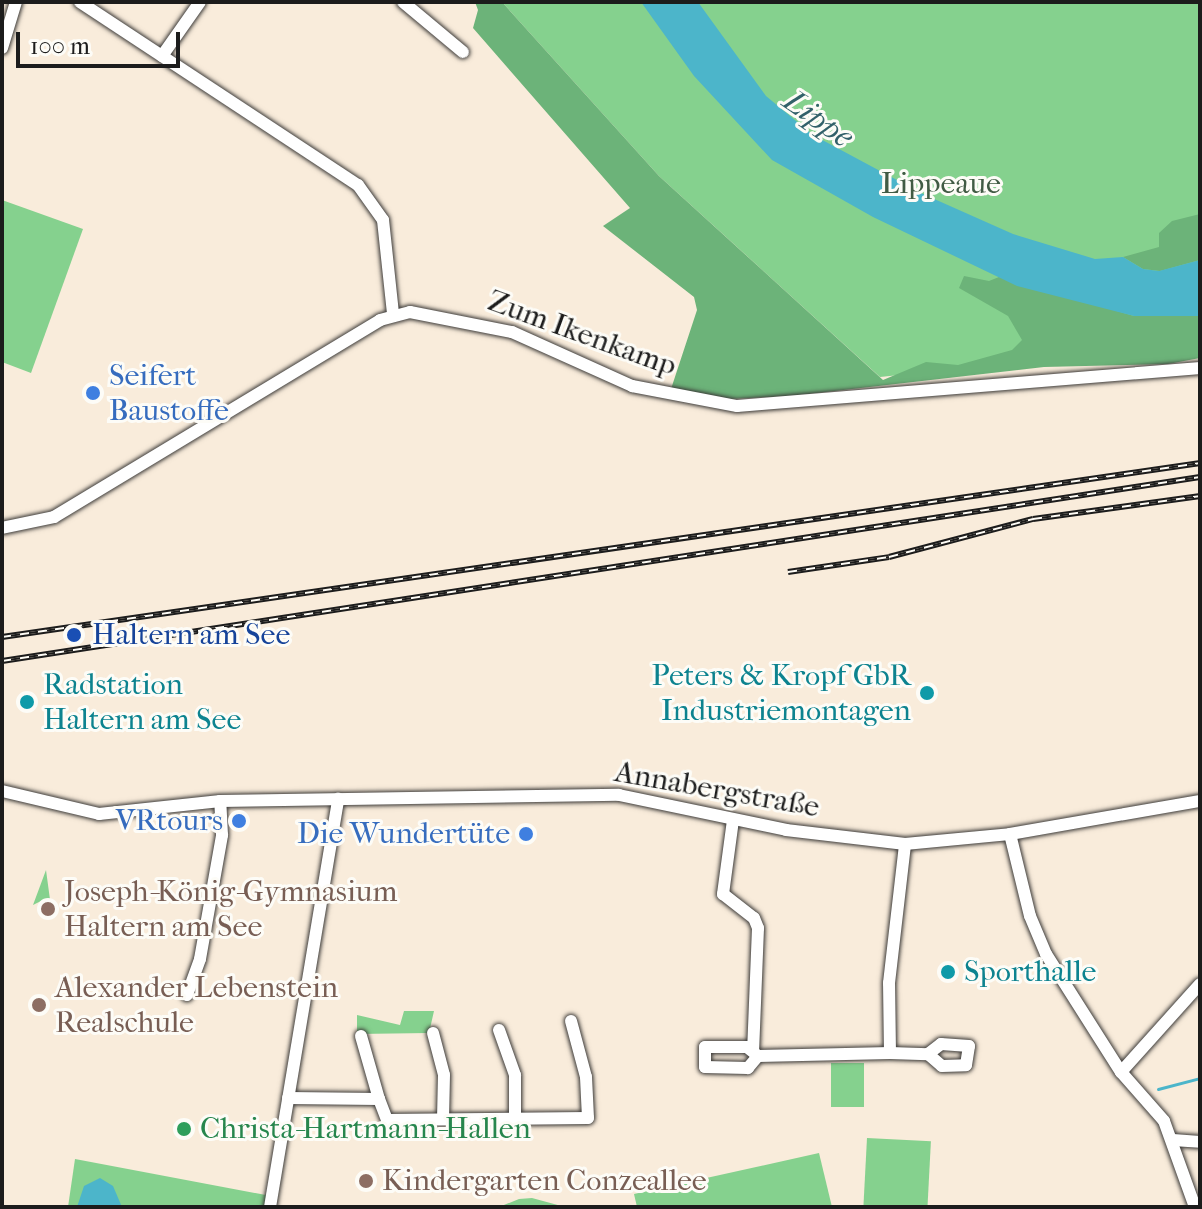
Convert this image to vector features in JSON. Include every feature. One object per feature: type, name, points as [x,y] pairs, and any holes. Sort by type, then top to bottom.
[{"type":"street","points":[[2,48],[16,2]]},
{"type":"street","points":[[2,528],[54,517],[393,314],[388,240],[373,200],[338,170],[80,2]]},
{"type":"street","points":[[162,56],[200,2]]},
{"type":"street","points":[[403,2],[463,52]]},
{"type":"street","name":"Zum Ikenkamp","points":[[393,314],[455,317],[512,332],[632,386],[737,406],[1200,368]]},
{"type":"street","name":"Annabergstraße","points":[[2,791],[99,814],[220,801],[619,795],[733,820],[905,844],[1010,834],[1200,801]]},
{"type":"street","points":[[270,1207],[338,799]]},
{"type":"street","points":[[187,995],[200,959],[219,850],[220,801]]},
{"type":"street","points":[[733,820],[723,894],[754,918],[758,928],[756,1054],[928,1054]]},
{"type":"street","points":[[1010,834],[1030,916],[1046,954],[1121,1072],[1164,1121],[1195,1207]]},
{"type":"street","points":[[890,1053],[889,983],[905,844]]},
{"type":"street","points":[[1121,1072],[1200,984]]},
{"type":"street","points":[[361,1036],[387,1120],[588,1118],[586,1077],[571,1021]]},
{"type":"street","points":[[499,1030],[515,1075],[515,1119]]},
{"type":"street","points":[[433,1033],[444,1075],[443,1119]]},
{"type":"street","points":[[288,1098],[379,1099]]},
{"type":"street","points":[[1173,1140],[1200,1142]]},
{"type":"green space","points":[[475,2],[502,2],[659,176],[883,380],[926,362],[958,365],[1012,350],[1022,340],[1008,316],[959,288],[964,276],[989,281],[999,277],[1134,316],[1200,316],[1200,358],[1168,364],[1044,367],[791,396],[730,399],[671,389],[697,310],[694,297],[603,226],[630,208],[473,28],[478,10]]},
{"type":"green space","name":"Lippeaue","points":[[502,2],[1200,2],[1200,344],[880,377],[659,176]]},
{"type":"green space","points":[[2,200],[83,229],[31,373],[2,362]]},
{"type":"green space","points":[[1200,214],[1200,260],[1160,271],[1143,269],[1123,257],[1159,247],[1159,233],[1172,221]]},
{"type":"green space","points":[[46,870],[51,907],[43,900],[33,905]]},
{"type":"green space","points":[[404,1011],[434,1011],[429,1033],[357,1034],[357,1015],[400,1025]]},
{"type":"green space","points":[[831,1063],[864,1063],[864,1107],[831,1107]]},
{"type":"green space","points":[[867,1138],[931,1141],[927,1207],[863,1207]]},
{"type":"green space","points":[[819,1153],[832,1207],[637,1207],[634,1194]]},
{"type":"green space","points":[[75,1159],[271,1196],[270,1207],[68,1207]]},
{"type":"green space","points":[[532,1198],[565,1207],[499,1207],[519,1199]]},
{"type":"water","points":[[641,2],[698,2],[766,96],[813,135],[923,194],[1013,234],[1095,259],[1123,257],[1143,269],[1159,271],[1200,260],[1200,316],[1134,316],[1017,286],[873,217],[772,160],[694,76]]},
{"type":"water","points":[[100,1178],[113,1186],[122,1207],[77,1207],[84,1186]]},
{"type":"waterway","points":[[1158,1089],[1200,1078]]},
{"type":"railway","points":[[2,637],[1200,463]]},
{"type":"railway","points":[[2,661],[1200,477]]},
{"type":"railway","points":[[788,572],[889,557],[1033,519],[1200,496]]},
{"type":"place","name":"Seifert Baustoffe","points":[[93,393]]},
{"type":"place","name":"Haltern am See","points":[[74,635]]},
{"type":"place","name":"Peters & Kropf GbR Industriemontagen","points":[[927,693]]},
{"type":"place","name":"Radstation Haltern am See","points":[[27,702]]},
{"type":"place","name":"VRtours","points":[[239,821]]},
{"type":"place","name":"Die Wundertüte","points":[[526,834]]},
{"type":"place","name":"Joseph-König-Gymnasium Haltern am See","points":[[48,909]]},
{"type":"place","name":"Sporthalle","points":[[948,972]]},
{"type":"place","name":"Alexander Lebenstein Realschule","points":[[39,1005]]},
{"type":"place","name":"Christa-Hartmann-Hallen","points":[[184,1129]]},
{"type":"place","name":"Kindergarten Conzeallee","points":[[366,1181]]},
{"type":"water label","name":"Lippe","points":[[818,119]]}]
